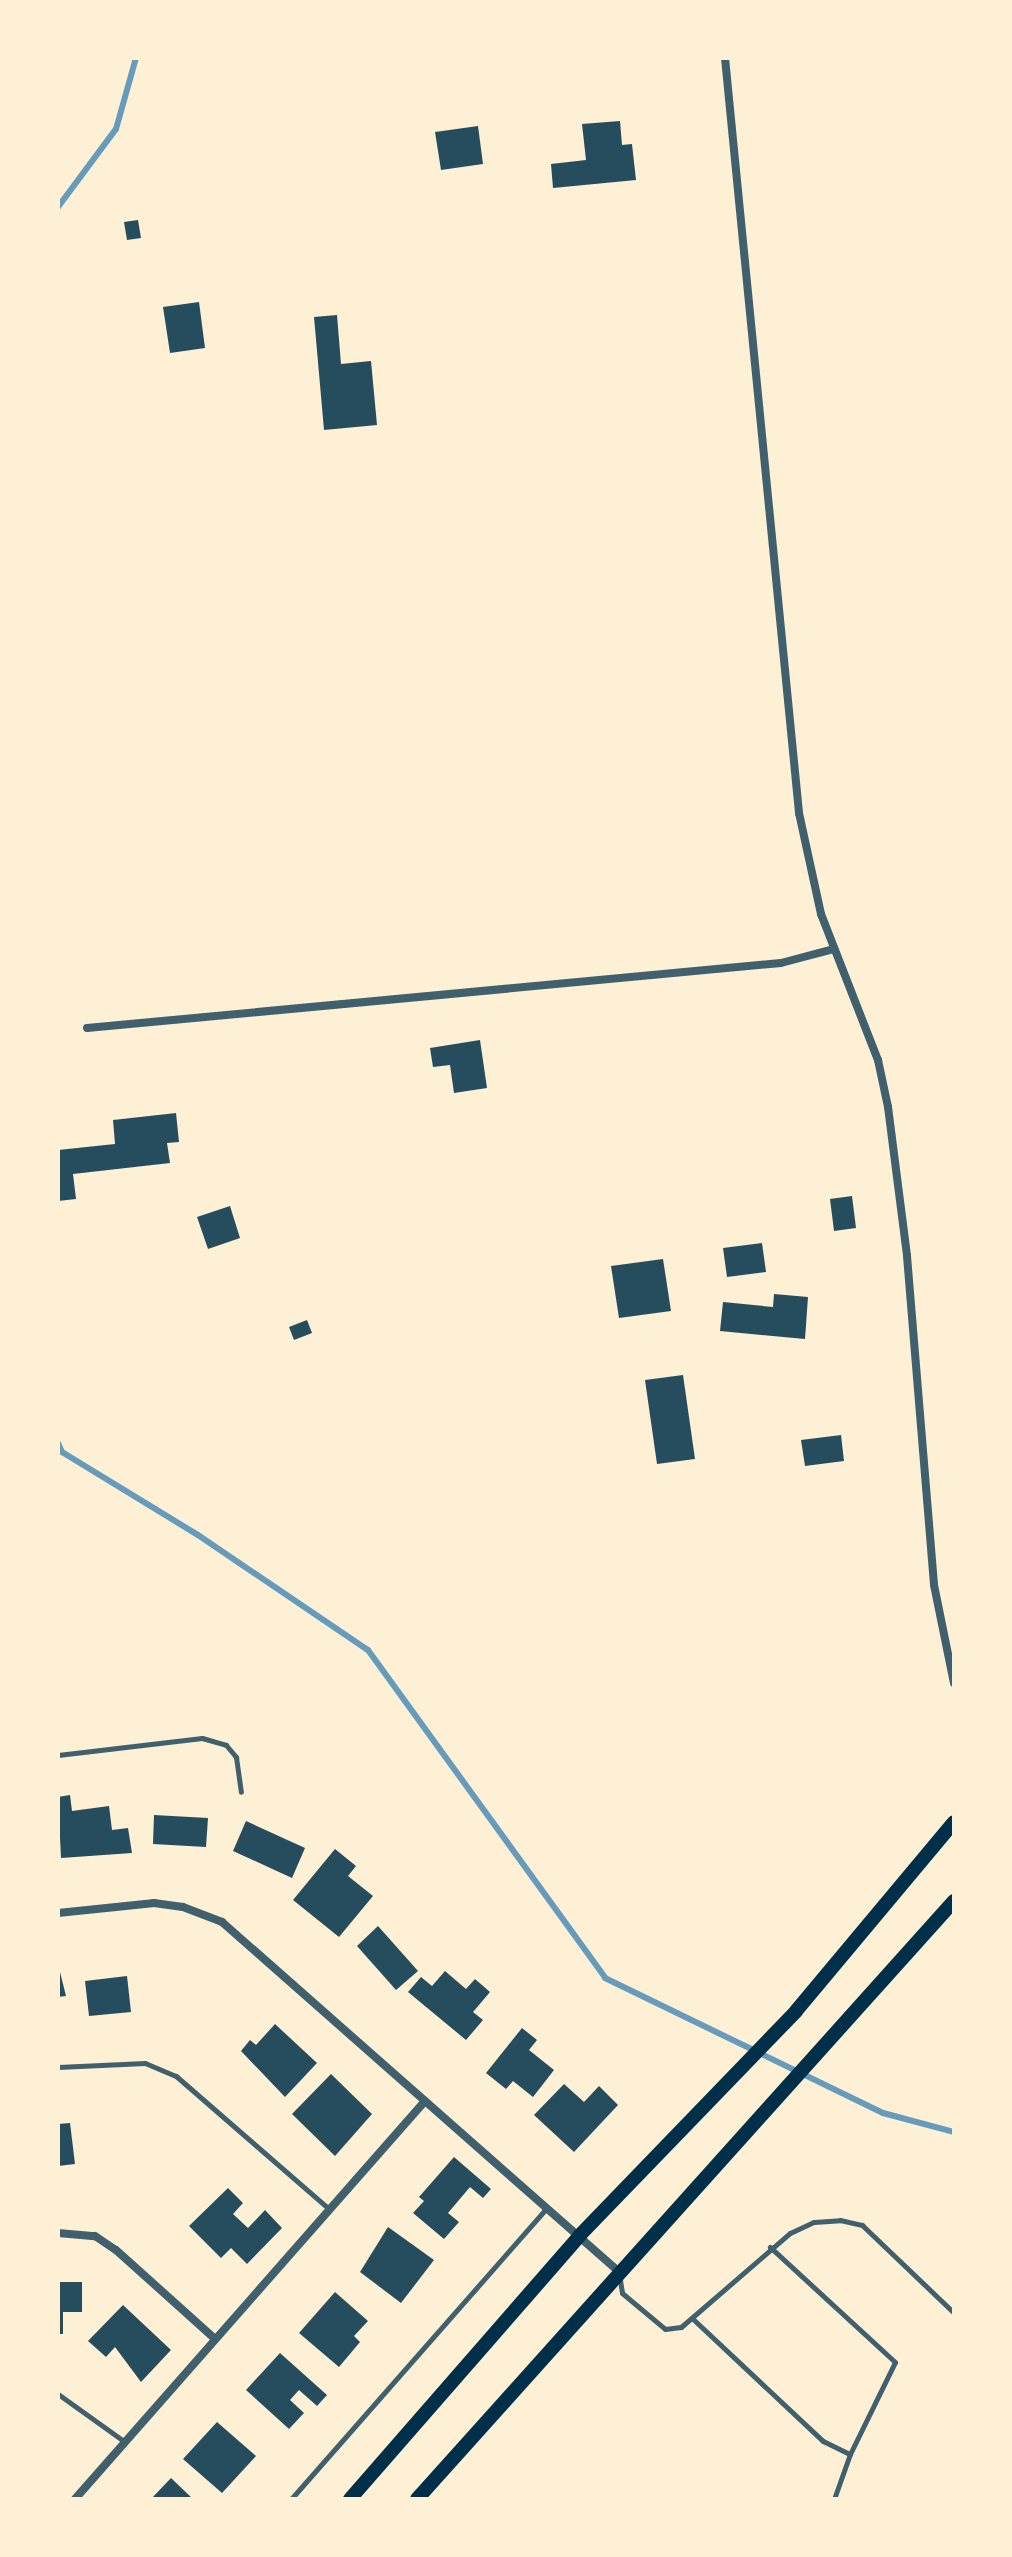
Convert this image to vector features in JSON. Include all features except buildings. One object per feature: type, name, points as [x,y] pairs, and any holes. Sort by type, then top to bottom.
[{"type":"main road","points":[[350,2499],[580,2235],[796,2011],[954,1822]]},
{"type":"main road","points":[[417,2499],[618,2271],[954,1901]]},
{"type":"street","points":[[725,58],[791,749],[810,871],[834,949],[878,1060],[888,1107],[907,1256],[931,1559],[954,1683]]},
{"type":"street","points":[[87,1028],[781,963],[834,949]]},
{"type":"street","points":[[58,1913],[154,1903],[183,1907],[222,1922],[618,2271]]},
{"type":"street","points":[[75,2499],[425,2101]]},
{"type":"street","points":[[58,2233],[95,2236],[116,2250],[214,2338]]},
{"type":"lane","points":[[58,1755],[202,1738],[226,1745],[236,1757],[241,1792]]},
{"type":"lane","points":[[58,2067],[145,2063],[176,2076],[329,2209]]},
{"type":"lane","points":[[291,2499],[548,2207]]},
{"type":"lane","points":[[618,2271],[622,2293],[665,2329],[694,2320],[770,2247],[814,2222],[862,2225],[954,2313]]},
{"type":"lane","points":[[770,2247],[895,2362],[850,2454],[834,2499]]},
{"type":"lane","points":[[694,2320],[823,2441],[850,2454]]},
{"type":"lane","points":[[58,2394],[126,2443]]},
{"type":"waterway","points":[[58,207],[116,129],[136,58]]},
{"type":"waterway","points":[[58,1443],[62,1452],[198,1535],[368,1650],[605,1978],[883,2113],[954,2132]]}]
